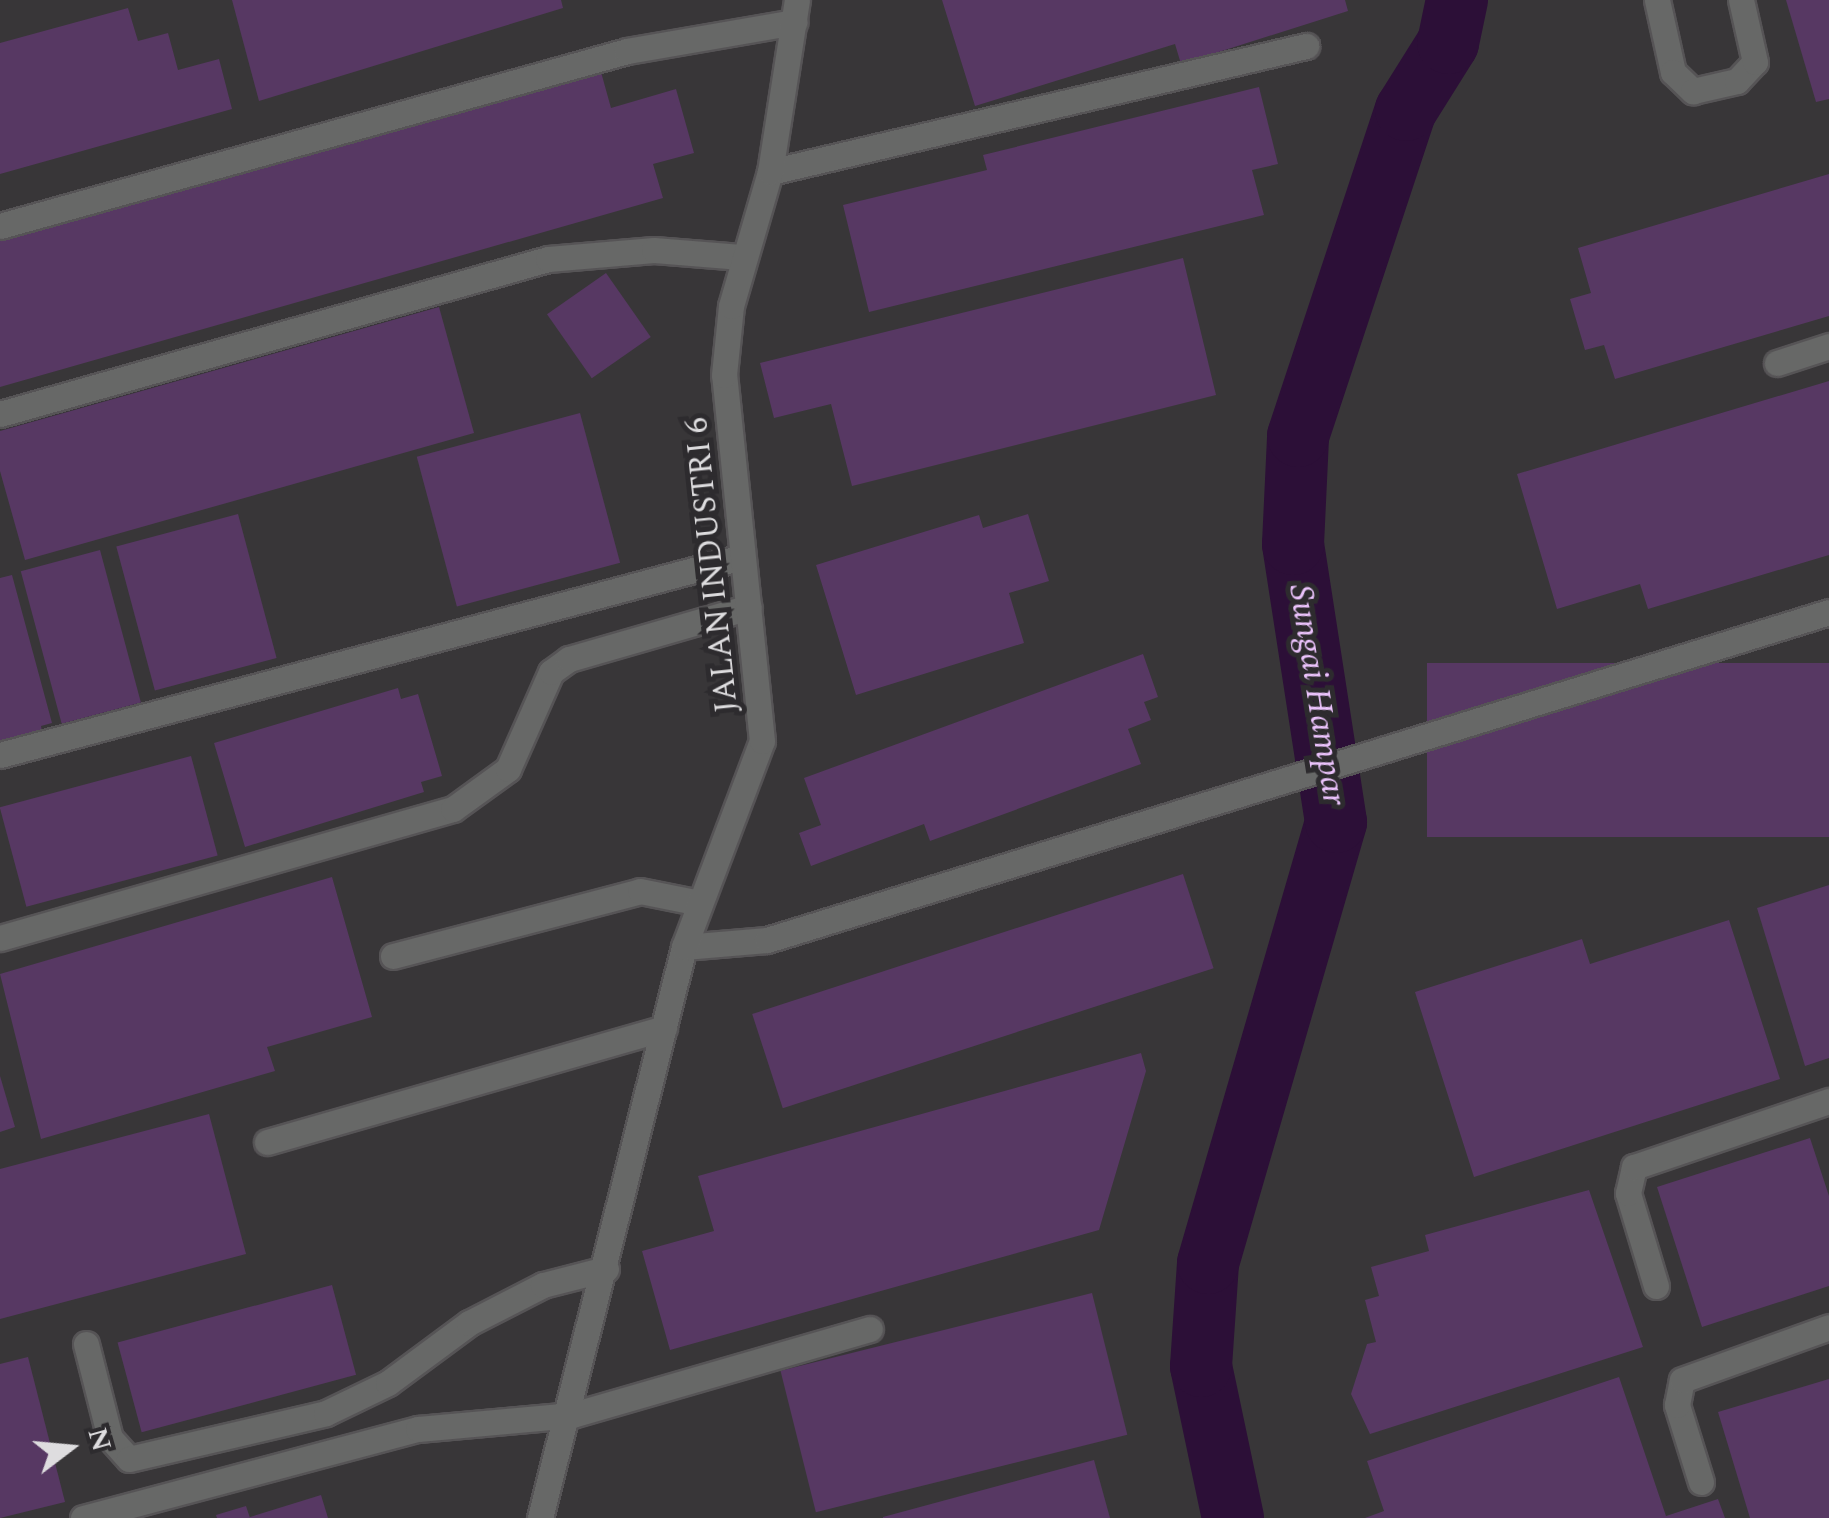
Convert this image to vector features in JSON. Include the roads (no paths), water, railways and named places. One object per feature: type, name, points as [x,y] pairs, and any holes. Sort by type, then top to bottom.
[{"type":"street","points":[[1657,0],[1673,72],[1693,91],[1737,81],[1755,62],[1741,0]]},
{"type":"street","points":[[0,226],[628,50],[796,11]]},
{"type":"street","name":"JALAN INDUSTRI 6","points":[[540,1518],[572,1415],[684,947],[762,742],[724,375],[742,256],[770,172],[796,11]]},
{"type":"street","points":[[770,172],[1306,46]]},
{"type":"street","points":[[0,414],[548,260],[654,250],[742,256]]},
{"type":"street","points":[[1777,363],[1829,346]]},
{"type":"street","points":[[0,755],[742,557]]},
{"type":"street","points":[[0,938],[453,809],[508,769],[551,672],[569,659],[749,607]]},
{"type":"street","points":[[684,947],[766,940],[1829,612]]},
{"type":"street","points":[[394,956],[640,891],[700,903]]},
{"type":"street","points":[[267,1142],[664,1028]]},
{"type":"street","points":[[1656,1286],[1628,1192],[1634,1167],[1829,1101]]},
{"type":"street","points":[[86,1344],[110,1438],[128,1459],[342,1407],[469,1323],[543,1286],[606,1269]]},
{"type":"street","points":[[1701,1482],[1677,1405],[1682,1380],[1829,1328]]},
{"type":"street","points":[[82,1518],[418,1429],[572,1415],[870,1329]]},
{"type":"waterway","name":"Sungai Hampar","points":[[1233,1518],[1201,1366],[1208,1263],[1336,822],[1293,544],[1298,436],[1406,110],[1448,43],[1457,0]]}]
